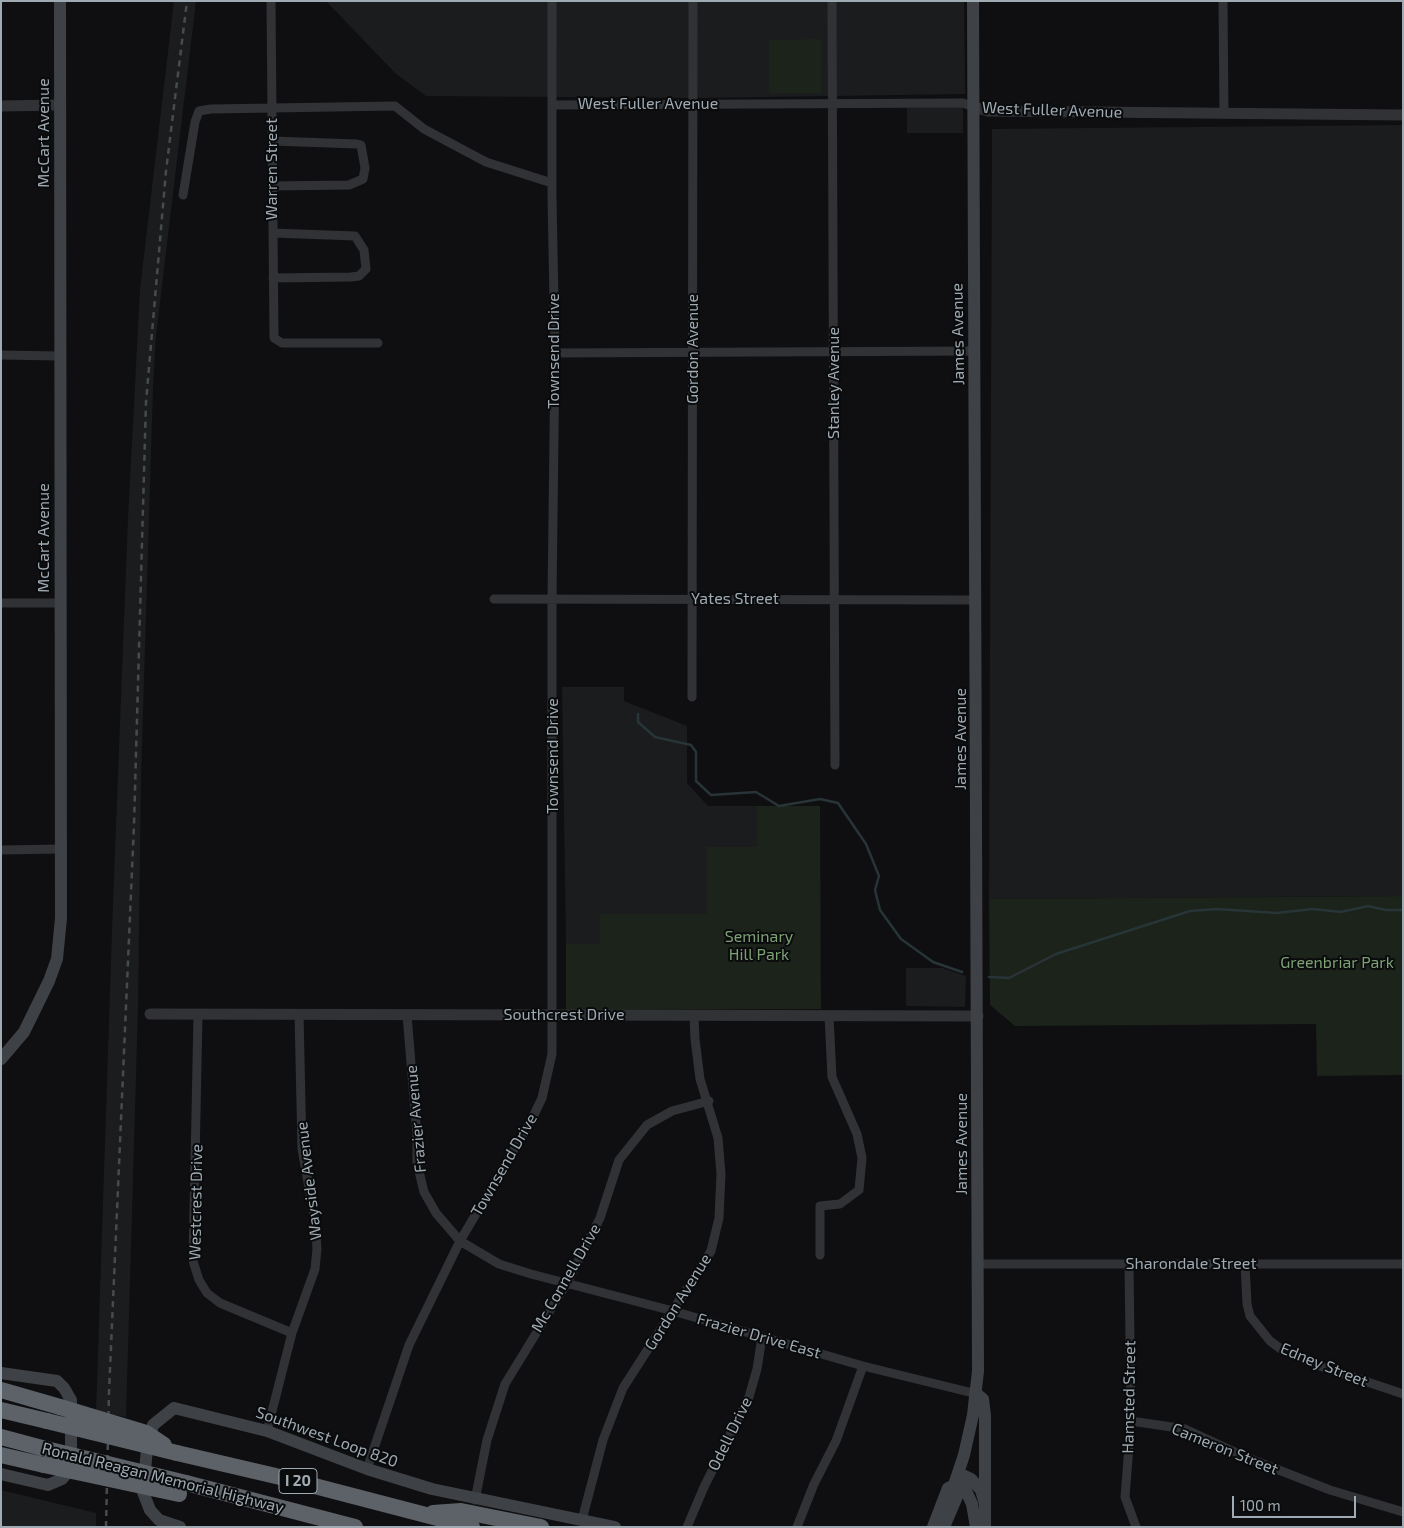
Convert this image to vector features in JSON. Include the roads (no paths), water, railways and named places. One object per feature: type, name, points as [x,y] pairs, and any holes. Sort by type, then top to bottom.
[{"type":"highway","points":[[1,1390],[146,1433],[177,1453]]},
{"type":"highway","name":"Ronald Reagan Memorial Highway","points":[[1,1410],[280,1477],[472,1527]]},
{"type":"highway","name":"Ronald Reagan Memorial Highway","points":[[1,1437],[183,1488],[217,1491],[355,1527]]},
{"type":"highway","points":[[1,1455],[44,1465],[183,1488]]},
{"type":"highway","points":[[418,1514],[462,1511],[541,1527]]},
{"type":"main road","name":"McCart Avenue","points":[[1,1059],[24,1031],[40,1003],[57,959],[61,918],[60,1]]},
{"type":"main road","name":"James Avenue","points":[[956,1479],[970,1433],[977,1394],[979,1264],[973,1]]},
{"type":"main road","points":[[1,1372],[57,1381],[64,1388],[71,1400],[71,1468],[62,1479],[48,1485],[1,1474]]},
{"type":"main road","points":[[977,1394],[983,1399],[985,1416],[986,1527]]},
{"type":"main road","name":"Southwest Loop 820","points":[[180,1527],[159,1520],[150,1510],[144,1492],[147,1448],[153,1425],[174,1408],[267,1431],[366,1469],[475,1500],[615,1527]]},
{"type":"main road","points":[[933,1527],[948,1488],[956,1479],[971,1479],[976,1483],[985,1504]]},
{"type":"main road","points":[[944,1527],[959,1492],[956,1479]]},
{"type":"main road","points":[[956,1479],[972,1504],[976,1527]]},
{"type":"street","name":"Warren Street","points":[[270,1],[274,338],[282,343],[378,343]]},
{"type":"street","name":"Townsend Drive","points":[[366,1469],[409,1345],[460,1241],[527,1128],[542,1098],[552,1054],[552,599],[555,353],[552,183],[552,1]]},
{"type":"street","name":"Gordon Avenue","points":[[692,697],[693,1]]},
{"type":"street","name":"Stanley Avenue","points":[[832,1],[835,765]]},
{"type":"street","points":[[1223,1],[1224,114]]},
{"type":"street","name":"West Fuller Avenue","points":[[552,105],[963,103],[988,111],[1403,115]]},
{"type":"street","points":[[1,106],[60,105]]},
{"type":"street","points":[[183,195],[199,111],[272,107],[395,106],[424,129],[486,162],[552,183]]},
{"type":"street","points":[[272,141],[358,144],[361,145],[364,168],[363,179],[349,184],[272,186]]},
{"type":"street","points":[[273,233],[355,236],[364,250],[366,269],[359,276],[351,277],[273,278]]},
{"type":"street","points":[[555,353],[975,351]]},
{"type":"street","points":[[1,355],[60,356]]},
{"type":"street","name":"Yates Street","points":[[494,599],[976,600]]},
{"type":"street","points":[[1,603],[60,603]]},
{"type":"street","points":[[1,850],[61,849]]},
{"type":"street","name":"Southcrest Drive","points":[[150,1014],[978,1016]]},
{"type":"street","name":"Westcrest Drive","points":[[198,1014],[193,1261],[199,1280],[207,1293],[220,1303],[292,1333]]},
{"type":"street","name":"Wayside Avenue","points":[[267,1431],[292,1333],[315,1269],[317,1249],[315,1221],[302,1149],[299,1014]]},
{"type":"street","name":"Frazier Avenue","points":[[407,1014],[417,1135],[417,1163],[424,1192],[436,1213],[460,1241]]},
{"type":"street","name":"Gordon Avenue","points":[[582,1520],[611,1415],[623,1388],[711,1251],[719,1218],[721,1174],[718,1138],[708,1100],[700,1079],[694,1015]]},
{"type":"street","points":[[820,1255],[820,1206],[840,1204],[859,1190],[862,1158],[857,1134],[832,1077],[829,1016]]},
{"type":"street","name":"Mc Connell Drive","points":[[475,1500],[487,1440],[505,1384],[567,1283],[600,1218],[619,1160],[631,1142],[647,1125],[672,1111],[708,1100]]},
{"type":"street","name":"Frazier Drive East","points":[[460,1241],[500,1264],[673,1311],[863,1366],[977,1394]]},
{"type":"street","name":"Sharondale Street","points":[[979,1264],[1403,1264]]},
{"type":"street","name":"Hamsted Street","points":[[1129,1264],[1131,1421],[1124,1498],[1136,1527]]},
{"type":"street","name":"Edney Street","points":[[1245,1264],[1247,1304],[1250,1316],[1270,1342],[1281,1349],[1318,1365],[1403,1394]]},
{"type":"street","name":"Odell Drive","points":[[687,1527],[704,1486],[749,1397],[757,1369],[762,1337]]},
{"type":"street","points":[[797,1527],[814,1484],[836,1441],[863,1366]]},
{"type":"street","name":"Cameron Street","points":[[1131,1421],[1185,1429],[1330,1490],[1403,1512]]},
{"type":"waterway","points":[[638,714],[638,722],[655,737],[691,745],[696,752],[696,781],[711,795],[756,792],[779,806],[820,799],[838,803],[866,844],[879,876],[875,890],[880,910],[901,939],[933,962],[962,972]]},
{"type":"waterway","points":[[989,977],[1009,978],[1056,954],[1190,911],[1217,909],[1276,913],[1313,909],[1341,912],[1368,906],[1386,910],[1403,910]]},
{"type":"railway","points":[[106,1527],[109,1392],[134,825],[146,402],[166,171],[187,1]]},
{"type":"park label","name":"Seminary Hill Park","points":[[759,946]]},
{"type":"park label","name":"Greenbriar Park","points":[[1337,963]]}]
